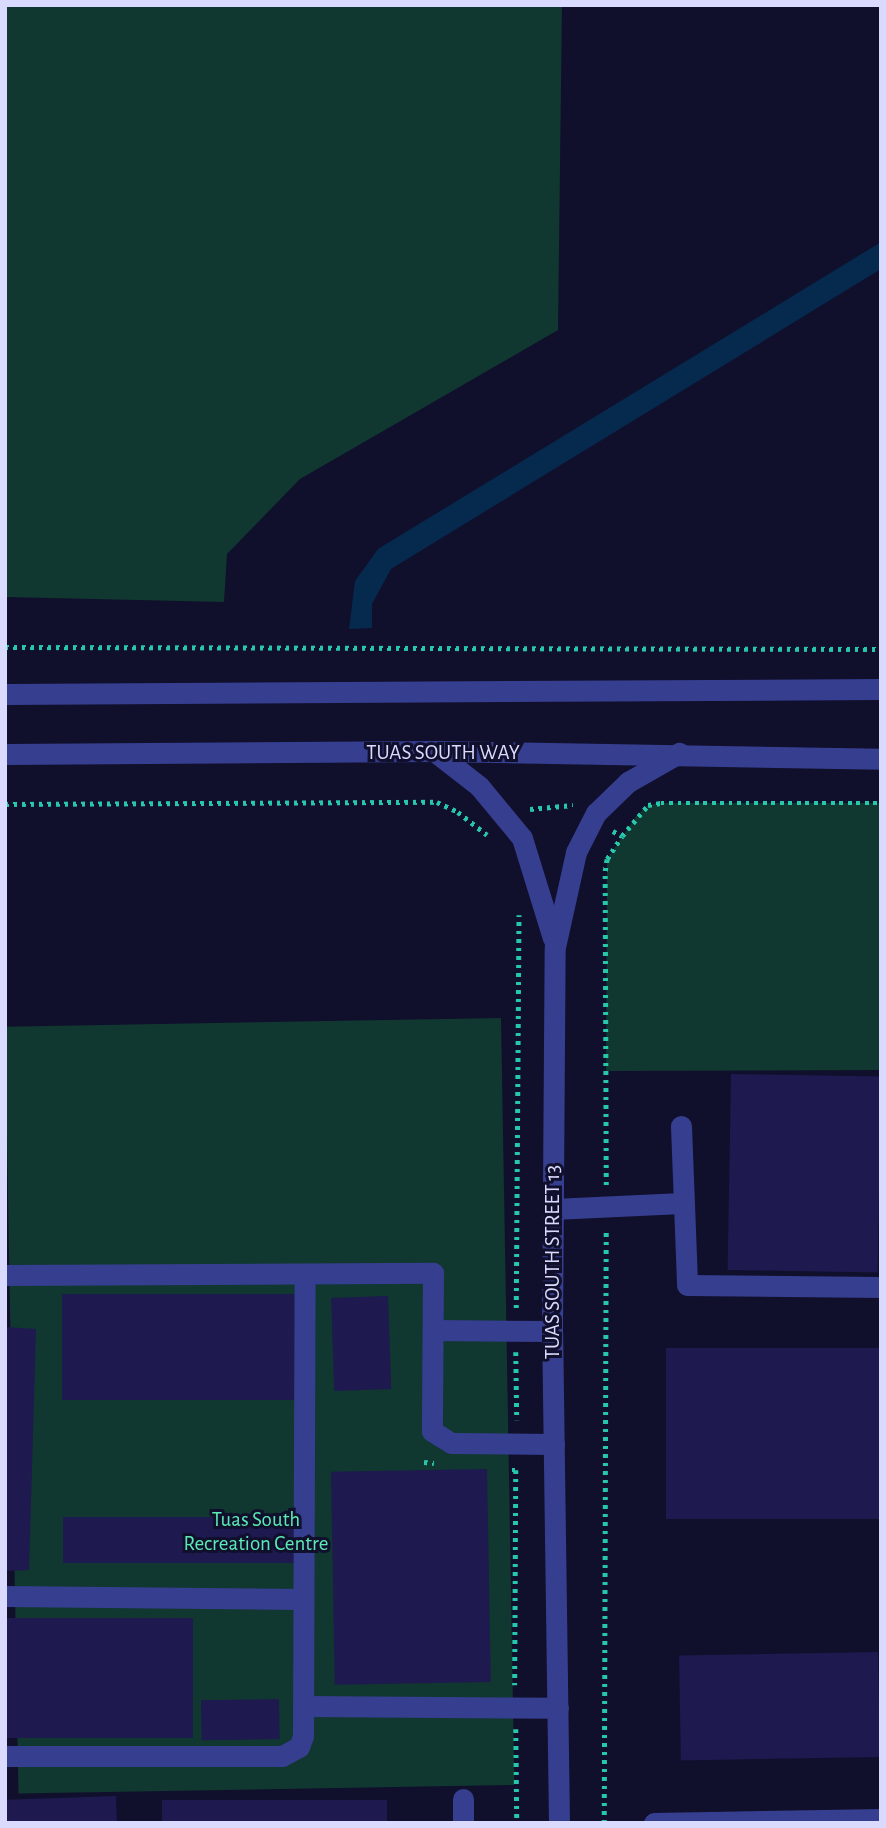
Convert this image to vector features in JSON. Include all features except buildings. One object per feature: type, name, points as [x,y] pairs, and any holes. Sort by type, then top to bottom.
[{"type":"street","points":[[5,694],[881,690]]},
{"type":"street","points":[[434,751],[479,786],[510,819],[531,862],[555,947]]},
{"type":"street","name":"TUAS SOUTH WAY","points":[[5,754],[434,751],[679,753],[881,759]]},
{"type":"street","name":"TUAS SOUTH STREET 13","points":[[559,1823],[552,1331],[555,947],[576,852],[594,818],[628,782],[679,753]]},
{"type":"street","points":[[681,1126],[683,1274],[693,1287],[881,1287]]},
{"type":"street","points":[[554,1209],[682,1203]]},
{"type":"street","points":[[5,1756],[282,1756],[299,1747],[303,1706],[305,1273]]},
{"type":"street","points":[[5,1275],[433,1273],[432,1431],[451,1443],[554,1444]]},
{"type":"street","points":[[433,1330],[552,1331]]},
{"type":"street","points":[[5,1596],[303,1599]]},
{"type":"street","points":[[303,1706],[558,1708]]},
{"type":"street","points":[[463,1798],[463,1823]]},
{"type":"street","points":[[654,1823],[881,1819]]},
{"type":"path","points":[[5,648],[881,649]]},
{"type":"path","points":[[5,804],[437,802],[490,836],[510,819],[528,809],[572,805],[622,836]]},
{"type":"path","points":[[604,1823],[607,859],[648,805],[881,803]]},
{"type":"path","points":[[517,1823],[515,1331],[519,909]]},
{"type":"path","points":[[424,1462],[437,1463]]},
{"type":"path","points":[[503,1469],[516,1470]]},
{"type":"green space","points":[[5,5],[562,5],[558,330],[300,479],[227,554],[224,602],[5,597]]},
{"type":"green space","points":[[881,803],[881,1070],[606,1071],[607,859],[637,815],[648,805]]},
{"type":"green space","name":"Tuas South Recreation Centre","points":[[501,1018],[514,1785],[18,1794],[5,1027]]},
{"type":"water","points":[[881,242],[881,269],[391,569],[372,604],[372,628],[349,629],[355,581],[378,549]]}]
